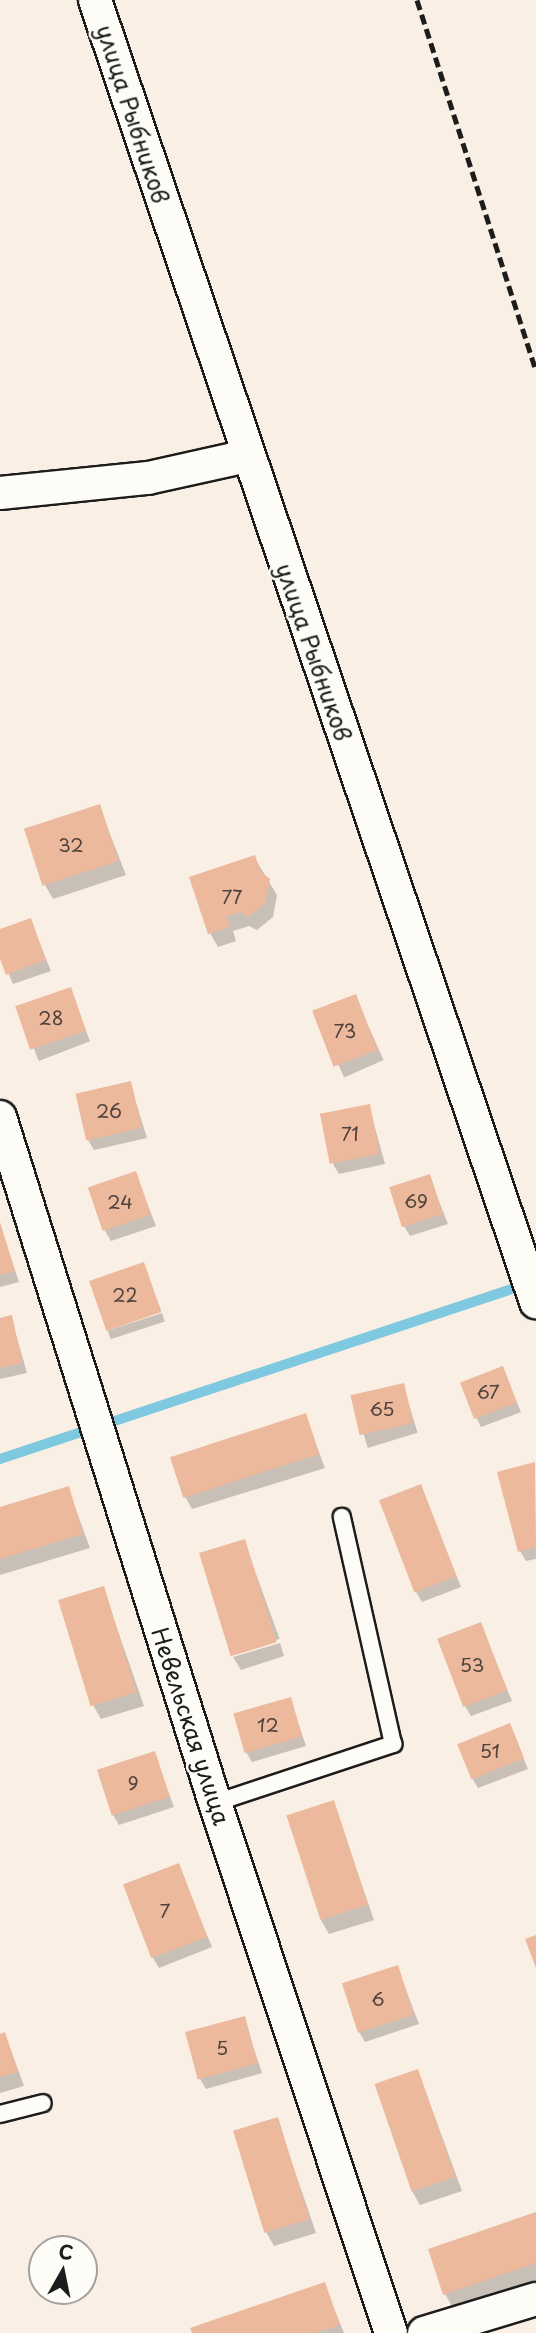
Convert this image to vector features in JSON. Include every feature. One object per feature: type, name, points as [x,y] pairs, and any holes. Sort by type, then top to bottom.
[{"type":"street","name":"улица Рыбников","points":[[95,0],[247,456],[536,1303]]},
{"type":"street","points":[[0,493],[148,478],[247,456]]},
{"type":"street","name":"Невельская улица","points":[[0,1117],[215,1803],[391,2333]]},
{"type":"street","points":[[424,2333],[536,2299]]},
{"type":"lane","points":[[215,1803],[393,1744],[342,1517]]},
{"type":"lane","points":[[0,2114],[43,2103]]},
{"type":"building","points":[[100,804],[119,861],[42,886],[24,829]]},
{"type":"building","points":[[255,855],[260,871],[270,879],[265,903],[248,917],[240,912],[226,917],[230,927],[208,934],[189,877]]},
{"type":"building","points":[[31,918],[46,960],[6,975],[0,959],[0,929]]},
{"type":"building","points":[[71,987],[86,1030],[30,1050],[15,1006]]},
{"type":"building","points":[[356,994],[378,1050],[334,1067],[312,1011]]},
{"type":"building","points":[[131,1081],[142,1128],[86,1141],[75,1094]]},
{"type":"building","points":[[370,1104],[380,1154],[330,1164],[320,1114]]},
{"type":"building","points":[[136,1171],[151,1214],[103,1231],[88,1188]]},
{"type":"building","points":[[430,1174],[443,1214],[402,1227],[389,1187]]},
{"type":"building","points":[[0,1222],[15,1271],[0,1275]]},
{"type":"building","points":[[144,1262],[161,1312],[106,1331],[89,1281]]},
{"type":"building","points":[[12,1315],[22,1363],[0,1368],[0,1318]]},
{"type":"building","points":[[503,1366],[517,1402],[474,1419],[460,1382]]},
{"type":"building","points":[[404,1383],[413,1423],[360,1435],[350,1395]]},
{"type":"building","points":[[306,1413],[319,1454],[183,1498],[170,1457]]},
{"type":"building","points":[[535,1462],[536,1547],[518,1552],[497,1472]]},
{"type":"building","points":[[421,1484],[456,1576],[414,1593],[379,1500]]},
{"type":"building","points":[[69,1486],[83,1534],[0,1559],[0,1507]]},
{"type":"building","points":[[245,1539],[277,1642],[231,1656],[199,1553]]},
{"type":"building","points":[[104,1586],[136,1692],[91,1706],[58,1600]]},
{"type":"building","points":[[481,1622],[507,1690],[463,1707],[437,1639]]},
{"type":"building","points":[[291,1697],[302,1736],[245,1753],[233,1714]]},
{"type":"building","points":[[510,1723],[524,1758],[471,1780],[457,1744]]},
{"type":"building","points":[[155,1751],[170,1797],[112,1816],[97,1770]]},
{"type":"building","points":[[334,1800],[368,1905],[320,1920],[286,1815]]},
{"type":"building","points":[[179,1863],[207,1937],[151,1958],[123,1885]]},
{"type":"building","points":[[536,1935],[536,1968],[525,1939]]},
{"type":"building","points":[[398,1965],[414,2014],[358,2033],[342,1983]]},
{"type":"building","points":[[245,2016],[258,2063],[198,2079],[185,2032]]},
{"type":"building","points":[[5,2032],[18,2072],[0,2077],[0,2034]]},
{"type":"building","points":[[418,2069],[455,2177],[412,2192],[375,2084]]},
{"type":"building","points":[[278,2117],[309,2219],[264,2233],[233,2131]]},
{"type":"building","points":[[536,2212],[536,2263],[443,2295],[428,2249]]},
{"type":"building","points":[[325,2282],[340,2325],[315,2333],[192,2333],[190,2328]]},
{"type":"waterway","points":[[0,1459],[524,1285]]},
{"type":"railway","points":[[417,0],[536,371]]}]
